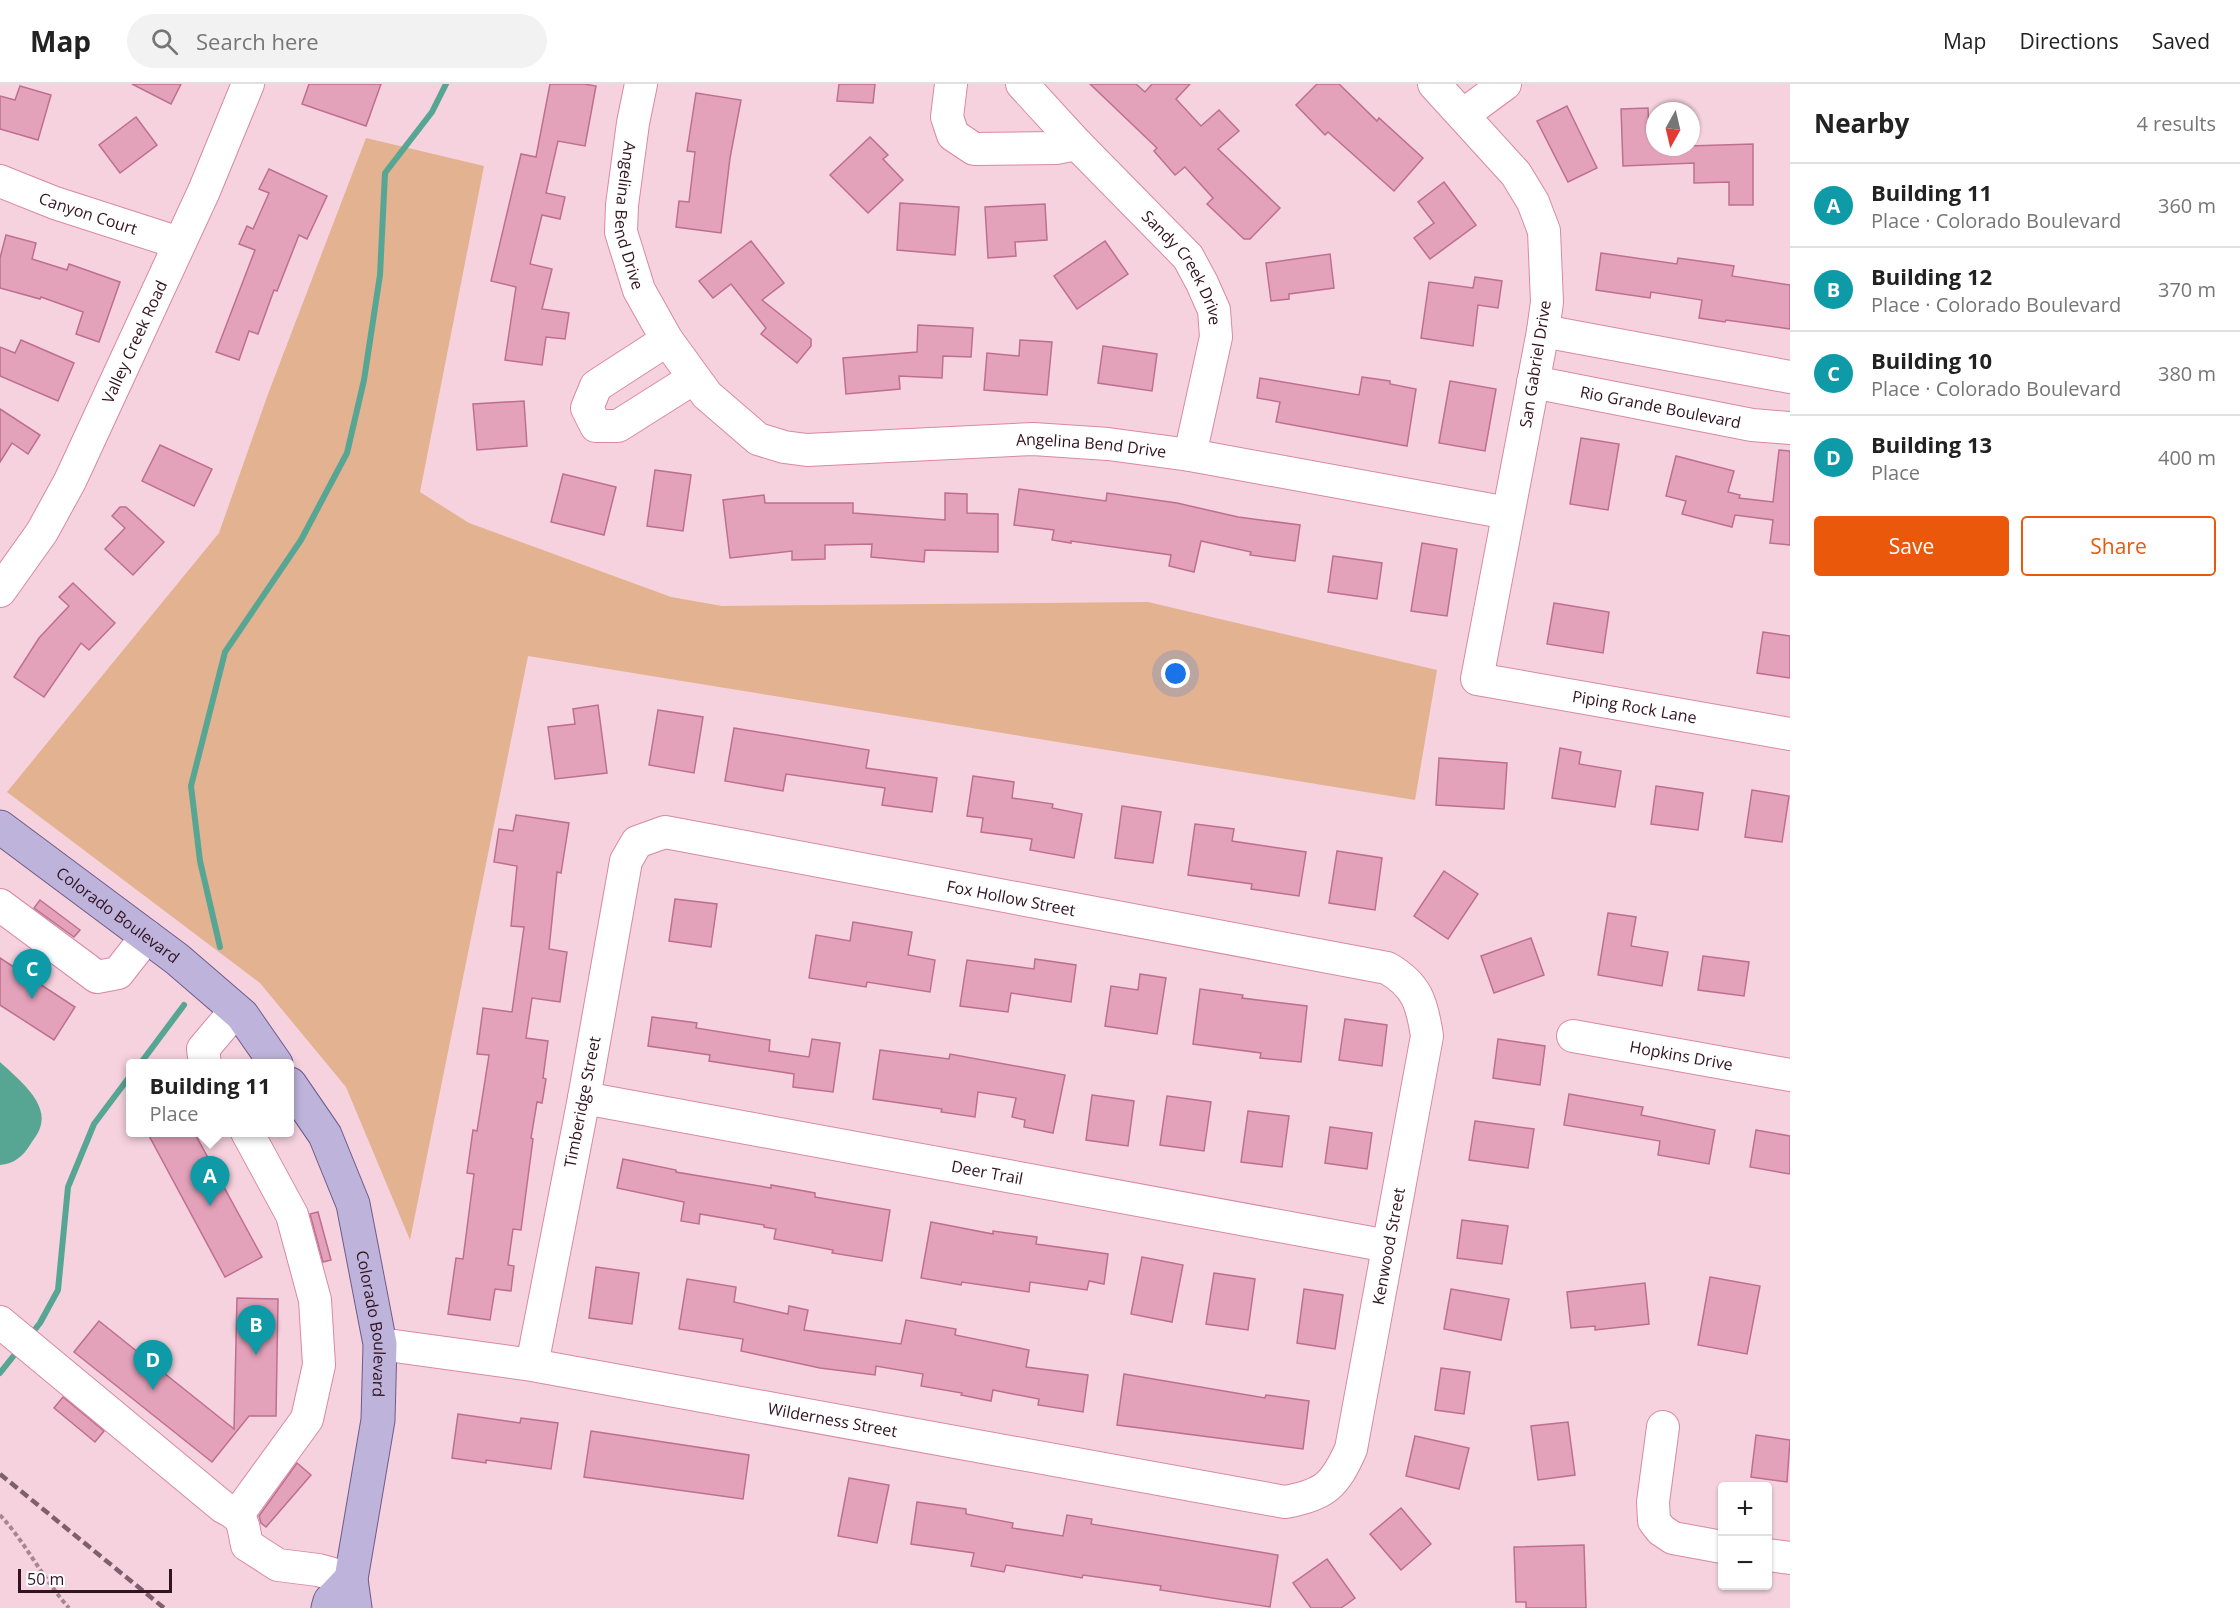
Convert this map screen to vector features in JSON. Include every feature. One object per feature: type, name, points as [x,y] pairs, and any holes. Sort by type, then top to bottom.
[{"type":"main road","name":"Colorado Boulevard","points":[[0,827],[177,959],[242,1016],[272,1059]]},
{"type":"main road","name":"Colorado Boulevard","points":[[294,1089],[325,1135],[353,1204],[380,1344],[378,1420],[353,1593]]},
{"type":"main road","points":[[328,1608],[330,1601],[353,1593]]},
{"type":"street","name":"Valley Creek Road","points":[[0,591],[42,532],[70,481],[204,191],[248,84]]},
{"type":"street","name":"Angelina Bend Drive","points":[[641,84],[633,123],[622,205],[621,232],[639,290],[667,340],[707,395],[758,439],[784,447],[807,450],[1033,439],[1108,444],[1190,455],[1508,513]]},
{"type":"street","points":[[951,84],[946,117],[953,135],[974,149],[1056,148],[1077,144]]},
{"type":"street","name":"Sandy Creek Drive","points":[[1022,84],[1077,144],[1188,257],[1214,310],[1216,337],[1190,455]]},
{"type":"street","name":"San Gabriel Drive","points":[[1434,84],[1516,174],[1533,202],[1544,231],[1547,302],[1543,331],[1477,679]]},
{"type":"street","points":[[1463,115],[1505,84]]},
{"type":"street","name":"Canyon Court","points":[[0,181],[55,203],[179,243]]},
{"type":"street","points":[[1543,331],[1790,377]]},
{"type":"street","points":[[667,340],[596,386],[587,408],[596,426],[618,426],[694,378]]},
{"type":"street","name":"Rio Grande Boulevard","points":[[1533,382],[1752,425],[1790,428]]},
{"type":"street","name":"Piping Rock Lane","points":[[1477,679],[1790,734]]},
{"type":"street","name":"Fox Hollow Street","points":[[637,842],[665,832],[1387,968]]},
{"type":"street","name":"Timberidge Street","points":[[532,1365],[584,1098],[626,861],[637,842]]},
{"type":"street","points":[[0,905],[97,977],[118,973],[147,936]]},
{"type":"street","name":"Kenwood Street","points":[[1285,1502],[1306,1498],[1332,1484],[1343,1468],[1351,1449],[1427,1036],[1424,1015],[1415,993],[1403,977],[1387,968]]},
{"type":"street","points":[[204,1059],[203,1049],[236,1010]]},
{"type":"street","name":"Hopkins Drive","points":[[1573,1036],[1790,1075]]},
{"type":"street","name":"Deer Trail","points":[[584,1098],[1388,1246]]},
{"type":"street","points":[[238,1514],[307,1419],[319,1365],[315,1300],[292,1215],[250,1137]]},
{"type":"street","points":[[0,1322],[223,1507],[238,1514],[242,1521],[247,1545],[278,1565],[318,1570],[353,1593]]},
{"type":"street","name":"Wilderness Street","points":[[380,1344],[532,1365],[1285,1502]]},
{"type":"street","points":[[1664,1427],[1653,1502],[1654,1521],[1660,1530],[1673,1538],[1718,1546]]},
{"type":"street","points":[[1772,1556],[1790,1558]]},
{"type":"path","points":[[0,1515],[12,1527],[56,1594],[69,1608]]},
{"type":"shaded area","points":[[366,138],[484,166],[420,492],[469,523],[671,597],[722,606],[1148,602],[1437,670],[1415,800],[528,656],[410,1240],[346,1087],[260,983],[7,792],[219,533],[268,394]]},
{"type":"shaded area","points":[[0,1062],[30,1091],[40,1109],[42,1119],[38,1132],[24,1153],[14,1161],[0,1165]]},
{"type":"building","points":[[132,84],[181,84],[171,104]]},
{"type":"building","points":[[309,84],[381,84],[366,126],[302,104]]},
{"type":"building","points":[[550,84],[596,86],[585,146],[558,141],[546,193],[565,197],[560,219],[542,215],[530,264],[552,269],[542,309],[569,313],[565,339],[546,337],[542,365],[505,360],[516,287],[491,281],[521,154],[536,157]]},
{"type":"building","points":[[839,84],[875,84],[873,103],[837,101]]},
{"type":"building","points":[[1090,84],[1136,84],[1145,92],[1152,84],[1190,84],[1176,99],[1201,126],[1219,110],[1239,131],[1218,149],[1280,208],[1250,239],[1244,239],[1207,204],[1213,198],[1185,167],[1175,175],[1154,151],[1157,148]]},
{"type":"building","points":[[1317,84],[1339,84],[1377,121],[1379,118],[1423,158],[1394,191],[1328,132],[1325,135],[1296,105]]},
{"type":"building","points":[[20,86],[51,95],[38,140],[0,129],[0,96],[15,100]]},
{"type":"building","points":[[696,93],[741,100],[730,158],[721,233],[676,227],[679,201],[689,202],[695,152],[687,151]]},
{"type":"building","points":[[1567,106],[1597,168],[1568,182],[1537,121]]},
{"type":"building","points":[[1646,108],[1646,156],[1700,156],[1700,146],[1753,144],[1753,205],[1729,205],[1729,182],[1694,183],[1694,163],[1623,166],[1621,109]]},
{"type":"building","points":[[136,117],[157,145],[120,173],[99,145]]},
{"type":"building","points":[[870,137],[888,155],[883,159],[903,180],[868,213],[830,175]]},
{"type":"building","points":[[269,169],[327,196],[307,239],[299,235],[277,291],[274,290],[258,334],[249,331],[239,360],[216,352],[255,250],[239,244],[247,226],[253,229],[269,193],[259,189]]},
{"type":"building","points":[[1444,182],[1476,225],[1430,259],[1414,238],[1434,223],[1418,202]]},
{"type":"building","points":[[900,203],[959,207],[955,255],[897,250]]},
{"type":"building","points":[[1045,204],[1047,240],[1015,242],[1016,256],[988,258],[985,207]]},
{"type":"building","points":[[6,235],[36,243],[32,259],[67,270],[69,264],[120,282],[99,342],[76,334],[83,312],[41,297],[40,299],[0,288],[0,258]]},
{"type":"building","points":[[751,241],[784,283],[762,300],[811,339],[811,346],[797,363],[761,334],[766,328],[731,284],[713,298],[699,281]]},
{"type":"building","points":[[1105,241],[1128,274],[1077,309],[1054,276]]},
{"type":"building","points":[[1601,253],[1677,264],[1678,258],[1734,266],[1732,276],[1790,285],[1790,329],[1699,318],[1702,300],[1651,292],[1650,298],[1596,290]]},
{"type":"building","points":[[1330,254],[1334,288],[1289,294],[1289,299],[1271,301],[1266,263]]},
{"type":"building","points":[[1475,277],[1502,281],[1498,308],[1478,305],[1473,346],[1421,338],[1429,282],[1473,288]]},
{"type":"building","points":[[918,325],[973,328],[971,357],[943,356],[942,378],[899,376],[900,389],[846,394],[843,358],[917,352]]},
{"type":"building","points":[[21,340],[74,363],[58,401],[0,376],[0,347],[15,353]]},
{"type":"building","points":[[1020,340],[1052,342],[1047,395],[984,390],[987,353],[1019,356]]},
{"type":"building","points":[[1103,346],[1157,354],[1152,391],[1098,383]]},
{"type":"building","points":[[1362,377],[1390,381],[1390,384],[1416,389],[1407,446],[1276,422],[1280,402],[1257,398],[1260,378],[1359,395]]},
{"type":"building","points":[[1450,381],[1496,389],[1485,451],[1439,443]]},
{"type":"building","points":[[524,401],[527,446],[477,450],[473,404]]},
{"type":"building","points":[[0,409],[40,435],[28,454],[12,443],[0,462]]},
{"type":"building","points":[[1581,438],[1619,444],[1608,510],[1570,504]]},
{"type":"building","points":[[160,445],[212,469],[194,506],[142,481]]},
{"type":"building","points":[[1779,450],[1790,451],[1790,545],[1770,543],[1773,520],[1735,515],[1732,527],[1682,514],[1686,501],[1666,496],[1676,456],[1734,471],[1728,492],[1740,495],[1739,498],[1773,502]]},
{"type":"building","points":[[655,470],[691,475],[683,531],[647,526]]},
{"type":"building","points":[[563,474],[616,487],[604,535],[551,522]]},
{"type":"building","points":[[1019,489],[1106,501],[1107,493],[1177,503],[1238,517],[1300,525],[1295,561],[1250,555],[1251,552],[1201,541],[1194,572],[1169,566],[1171,555],[1052,540],[1054,530],[1014,525]]},
{"type":"building","points":[[945,493],[967,494],[967,513],[998,514],[998,552],[925,550],[924,562],[871,557],[872,544],[825,545],[825,559],[792,560],[792,551],[730,558],[723,500],[764,495],[765,503],[853,503],[853,513],[945,520]]},
{"type":"building","points":[[120,507],[126,507],[164,542],[133,575],[105,549],[125,528],[112,516]]},
{"type":"building","points":[[1422,543],[1457,549],[1447,616],[1411,611]]},
{"type":"building","points":[[1333,556],[1382,563],[1377,599],[1328,592]]},
{"type":"building","points":[[73,583],[115,623],[89,650],[81,643],[44,697],[14,677],[39,638],[69,606],[59,597]]},
{"type":"building","points":[[1554,603],[1609,612],[1603,653],[1547,644]]},
{"type":"building","points":[[1763,632],[1790,636],[1790,678],[1757,673]]},
{"type":"building","points":[[598,705],[607,773],[555,779],[548,727],[575,724],[573,709]]},
{"type":"building","points":[[658,710],[703,717],[694,773],[649,765]]},
{"type":"building","points":[[734,728],[869,750],[866,768],[937,778],[932,812],[882,805],[885,788],[786,774],[783,791],[725,781]]},
{"type":"building","points":[[1560,748],[1581,752],[1579,764],[1621,771],[1615,807],[1552,798]]},
{"type":"building","points":[[1439,758],[1507,763],[1504,809],[1436,805]]},
{"type":"building","points":[[973,776],[1014,782],[1012,798],[1053,804],[1052,808],[1082,814],[1074,858],[1030,850],[1032,839],[981,832],[983,818],[967,816]]},
{"type":"building","points":[[1656,786],[1703,793],[1698,830],[1651,824]]},
{"type":"building","points":[[1752,790],[1789,796],[1782,842],[1745,837]]},
{"type":"building","points":[[1122,806],[1161,812],[1153,863],[1115,858]]},
{"type":"building","points":[[516,815],[569,823],[561,873],[557,872],[549,949],[567,952],[560,1002],[532,998],[526,1038],[548,1041],[543,1078],[546,1079],[542,1103],[537,1102],[531,1138],[533,1139],[521,1230],[513,1229],[508,1265],[514,1266],[511,1291],[495,1289],[490,1320],[448,1314],[456,1258],[463,1259],[474,1174],[467,1173],[473,1130],[477,1131],[489,1055],[477,1054],[483,1008],[512,1012],[524,927],[511,926],[517,866],[494,862],[499,829],[513,831]]},
{"type":"building","points":[[1195,824],[1234,829],[1232,841],[1306,852],[1299,896],[1251,889],[1252,884],[1188,875]]},
{"type":"building","points":[[1337,851],[1382,858],[1375,910],[1329,903]]},
{"type":"building","points":[[1444,871],[1478,894],[1448,939],[1414,916]]},
{"type":"building","points":[[675,899],[717,904],[711,947],[669,941]]},
{"type":"building","points":[[40,900],[80,930],[74,937],[34,908]]},
{"type":"building","points":[[1608,913],[1636,917],[1631,946],[1668,952],[1662,986],[1598,975]]},
{"type":"building","points":[[853,922],[912,932],[908,955],[935,960],[930,992],[867,982],[866,987],[809,978],[816,935],[850,941]]},
{"type":"building","points":[[1531,938],[1544,975],[1494,993],[1481,956]]},
{"type":"building","points":[[1703,956],[1749,962],[1744,996],[1698,990]]},
{"type":"building","points":[[0,958],[75,1007],[54,1040],[0,1005]]},
{"type":"building","points":[[1035,959],[1076,965],[1071,1002],[1011,993],[1008,1012],[960,1006],[967,960],[1034,969]]},
{"type":"building","points":[[1140,974],[1166,978],[1157,1034],[1105,1026],[1111,986],[1138,990]]},
{"type":"building","points":[[1200,989],[1243,995],[1242,998],[1307,1006],[1301,1062],[1260,1058],[1261,1053],[1193,1044]]},
{"type":"building","points":[[652,1017],[697,1023],[696,1028],[770,1040],[769,1051],[809,1057],[812,1039],[840,1043],[833,1092],[793,1087],[794,1074],[709,1061],[710,1055],[648,1046]]},
{"type":"building","points":[[1345,1019],[1387,1025],[1382,1066],[1339,1060]]},
{"type":"building","points":[[1498,1039],[1545,1046],[1540,1085],[1493,1078]]},
{"type":"building","points":[[880,1050],[949,1059],[950,1054],[1065,1075],[1053,1133],[1024,1127],[1025,1120],[1012,1117],[1016,1098],[978,1092],[975,1117],[941,1112],[942,1109],[873,1099]]},
{"type":"building","points":[[1569,1094],[1643,1107],[1641,1115],[1715,1130],[1709,1164],[1658,1155],[1660,1141],[1564,1125]]},
{"type":"building","points":[[1092,1095],[1134,1101],[1128,1146],[1086,1140]]},
{"type":"building","points":[[1167,1096],[1211,1102],[1204,1151],[1160,1145]]},
{"type":"building","points":[[1248,1111],[1289,1116],[1282,1167],[1241,1162]]},
{"type":"building","points":[[1475,1121],[1534,1129],[1528,1168],[1469,1160]]},
{"type":"building","points":[[1330,1127],[1372,1133],[1367,1169],[1325,1163]]},
{"type":"building","points":[[1756,1130],[1790,1136],[1790,1174],[1750,1167]]},
{"type":"building","points":[[150,1137],[197,1137],[262,1257],[225,1277]]},
{"type":"building","points":[[623,1159],[676,1170],[676,1172],[771,1188],[771,1185],[815,1193],[815,1197],[890,1210],[882,1261],[832,1253],[833,1250],[774,1239],[776,1229],[764,1227],[764,1225],[700,1214],[699,1224],[681,1221],[684,1202],[617,1188]]},
{"type":"building","points":[[318,1212],[331,1260],[323,1262],[310,1214]]},
{"type":"building","points":[[1462,1220],[1508,1226],[1502,1264],[1457,1258]]},
{"type":"building","points":[[931,1222],[993,1234],[993,1231],[1037,1237],[1036,1244],[1108,1254],[1104,1284],[1089,1281],[1087,1290],[1030,1282],[1029,1292],[921,1278]]},
{"type":"building","points":[[1142,1257],[1183,1265],[1172,1322],[1131,1314]]},
{"type":"building","points":[[596,1267],[639,1273],[632,1324],[589,1318]]},
{"type":"building","points":[[1214,1273],[1255,1279],[1248,1330],[1206,1324]]},
{"type":"building","points":[[1710,1277],[1760,1286],[1747,1354],[1698,1345]]},
{"type":"building","points":[[687,1279],[736,1287],[734,1302],[788,1314],[789,1306],[808,1310],[804,1330],[901,1344],[906,1320],[956,1329],[955,1335],[1029,1350],[1026,1367],[1088,1375],[1083,1412],[1038,1405],[1039,1399],[993,1390],[991,1401],[921,1386],[923,1374],[876,1366],[875,1375],[820,1368],[741,1351],[743,1339],[679,1329]]},
{"type":"building","points":[[1645,1283],[1649,1324],[1595,1330],[1595,1326],[1571,1328],[1567,1292]]},
{"type":"building","points":[[1304,1289],[1343,1295],[1335,1349],[1297,1343]]},
{"type":"building","points":[[1451,1289],[1509,1299],[1501,1340],[1444,1329]]},
{"type":"building","points":[[237,1298],[278,1299],[276,1416],[249,1416],[212,1462],[74,1352],[99,1321],[234,1429]]},
{"type":"building","points":[[1441,1368],[1470,1372],[1464,1414],[1435,1410]]},
{"type":"building","points":[[1124,1374],[1265,1398],[1266,1395],[1309,1401],[1303,1449],[1117,1425]]},
{"type":"building","points":[[63,1397],[104,1431],[95,1442],[54,1408]]},
{"type":"building","points":[[458,1414],[520,1423],[521,1418],[558,1423],[551,1469],[452,1458]]},
{"type":"building","points":[[1568,1422],[1575,1475],[1538,1480],[1531,1426]]},
{"type":"building","points":[[591,1431],[749,1455],[743,1499],[584,1477]]},
{"type":"building","points":[[1756,1435],[1790,1440],[1787,1482],[1751,1477]]},
{"type":"building","points":[[1415,1436],[1469,1448],[1459,1489],[1406,1476]]},
{"type":"building","points":[[297,1463],[311,1475],[266,1527],[261,1523],[259,1516]]},
{"type":"building","points":[[849,1478],[889,1485],[877,1543],[838,1536]]},
{"type":"building","points":[[917,1502],[966,1509],[966,1514],[1013,1523],[1012,1528],[1063,1536],[1067,1515],[1092,1519],[1091,1524],[1278,1555],[1270,1607],[1160,1590],[1161,1586],[1083,1575],[1082,1578],[1006,1565],[1004,1572],[971,1566],[974,1553],[911,1544]]},
{"type":"building","points":[[1401,1508],[1431,1544],[1401,1570],[1370,1534]]},
{"type":"building","points":[[1584,1545],[1586,1608],[1526,1608],[1526,1602],[1516,1602],[1514,1547]]},
{"type":"building","points":[[1327,1559],[1355,1598],[1341,1608],[1311,1608],[1293,1583]]},
{"type":"waterway","points":[[220,947],[200,861],[191,786],[225,652],[301,540],[347,453],[364,380],[380,275],[385,173],[432,112],[446,84]]},
{"type":"waterway","points":[[144,1059],[184,1005]]},
{"type":"waterway","points":[[29,1337],[40,1323],[58,1290],[68,1187],[94,1124],[126,1081]]},
{"type":"waterway","points":[[0,1373],[19,1349]]},
{"type":"railway","points":[[0,1474],[164,1608]]},
{"type":"place","name":"Building 10","points":[[32,999]]},
{"type":"place","name":"Building 11","points":[[210,1206]]},
{"type":"place","name":"Building 12","points":[[256,1355]]},
{"type":"place","name":"Building 13","points":[[153,1390]]}]
